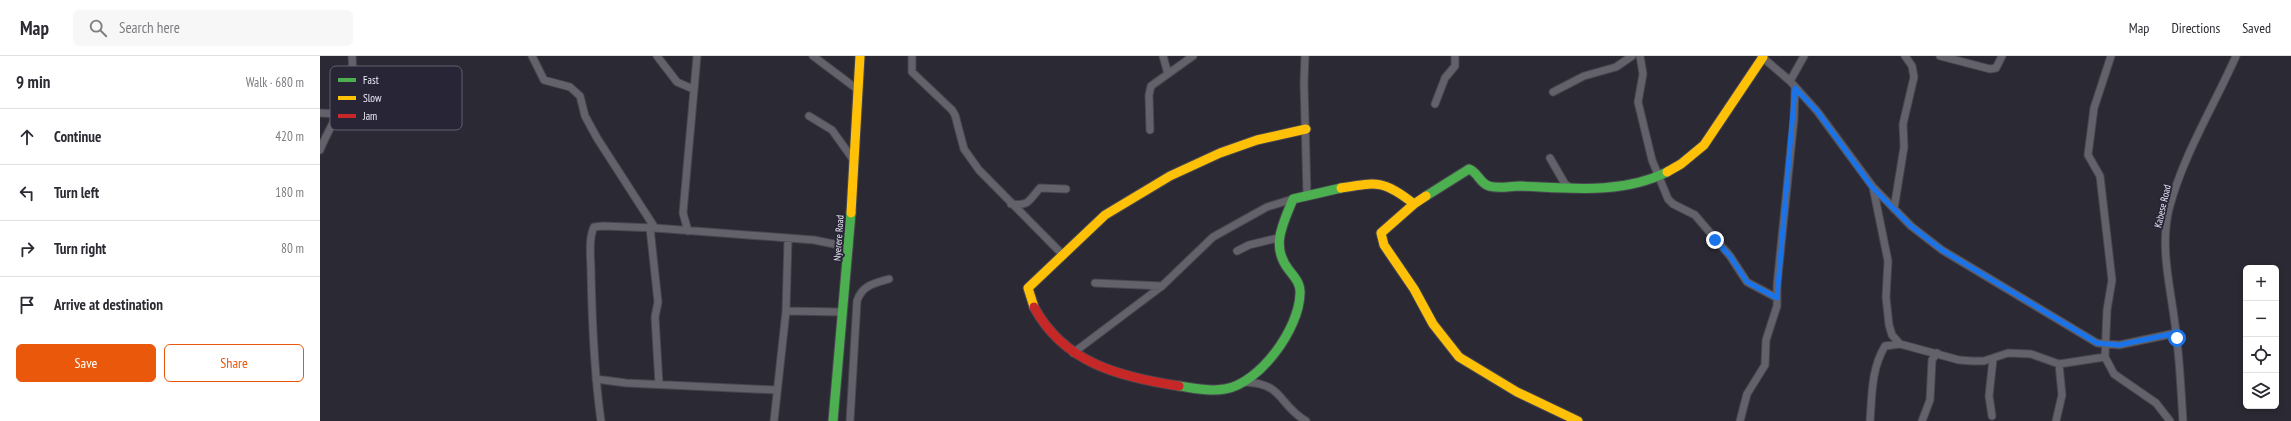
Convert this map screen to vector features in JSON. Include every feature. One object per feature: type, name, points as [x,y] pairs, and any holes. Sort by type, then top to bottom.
[{"type":"main road","name":"Nyerere Road","points":[[833,421],[849,247],[860,56]]},
{"type":"main road","points":[[1578,421],[1517,392],[1467,364],[1459,357],[1433,324],[1414,289],[1381,238],[1385,229],[1414,204],[1468,169],[1474,172],[1480,181],[1492,187],[1518,186],[1547,189],[1615,188],[1658,176],[1685,161],[1698,151],[1728,114],[1743,86],[1764,56]]},
{"type":"main road","points":[[1306,129],[1257,140],[1220,153],[1170,176],[1106,215],[1028,288],[1030,301],[1041,319],[1063,346],[1073,353],[1107,367],[1186,387],[1211,391],[1226,389],[1245,382],[1274,354],[1289,332],[1297,314],[1300,286],[1280,255],[1278,238],[1293,199],[1332,190],[1380,184],[1394,188],[1414,204]]},
{"type":"street","points":[[352,56],[353,66]]},
{"type":"street","points":[[532,56],[544,80],[570,87],[580,96],[585,116],[652,228],[658,302],[655,317],[659,384]]},
{"type":"street","points":[[657,56],[677,82],[693,89]]},
{"type":"street","points":[[688,231],[683,212],[697,56]]},
{"type":"street","points":[[813,56],[857,88]]},
{"type":"street","points":[[912,56],[912,72],[955,115],[964,149],[979,170],[1063,255]]},
{"type":"street","points":[[1163,56],[1168,74]]},
{"type":"street","points":[[1150,130],[1149,90],[1151,86],[1193,56]]},
{"type":"street","points":[[1306,56],[1307,195]]},
{"type":"street","points":[[1435,104],[1445,78],[1455,66],[1456,56]]},
{"type":"street","points":[[1553,92],[1584,76],[1616,67],[1632,56]]},
{"type":"street","points":[[1640,56],[1643,74],[1638,102],[1646,141],[1668,199],[1673,204],[1695,215],[1730,256],[1747,282],[1777,298]]},
{"type":"street","points":[[1764,56],[1773,67],[1790,81],[1817,111],[1872,187],[1911,226],[1942,250],[2069,327],[2106,345],[2119,345],[2176,333]]},
{"type":"street","points":[[1790,81],[1804,56]]},
{"type":"street","points":[[1894,209],[1904,147],[1903,124],[1914,77],[1912,66],[1905,56]]},
{"type":"street","points":[[1940,56],[1990,69],[1996,68],[2002,56]]},
{"type":"street","points":[[2111,56],[2094,108],[2088,155],[2100,176],[2112,280],[2107,310],[2106,357],[2114,374],[2156,403],[2170,421]]},
{"type":"street","name":"Kabese Road","points":[[2183,421],[2176,333],[2165,251],[2169,210],[2178,182],[2236,56]]},
{"type":"street","points":[[1740,421],[1747,394],[1765,365],[1766,340],[1776,312],[1795,88]]},
{"type":"street","points":[[320,113],[330,114]]},
{"type":"street","points":[[810,116],[832,130],[853,160]]},
{"type":"street","points":[[320,150],[330,130]]},
{"type":"street","points":[[1550,158],[1565,184],[1573,189]]},
{"type":"street","points":[[1872,187],[1888,261],[1886,297],[1889,325],[1892,335],[1900,344]]},
{"type":"street","points":[[1011,204],[1027,203],[1040,188],[1066,189]]},
{"type":"street","points":[[1073,353],[1162,286],[1213,237],[1267,207],[1293,199]]},
{"type":"street","points":[[601,421],[596,379],[591,298],[592,229],[598,226],[652,228],[814,240],[849,247]]},
{"type":"street","points":[[1237,251],[1249,245],[1278,238]]},
{"type":"street","points":[[774,421],[776,390],[786,311],[788,239]]},
{"type":"street","points":[[850,421],[857,301],[860,292],[867,286],[889,279]]},
{"type":"street","points":[[1095,283],[1162,286]]},
{"type":"street","points":[[786,311],[842,312]]},
{"type":"street","points":[[1870,421],[1872,379],[1885,346],[1900,344],[1959,360],[1984,361],[2008,353],[2031,354],[2059,364],[2106,357]]},
{"type":"street","points":[[1922,421],[1930,400],[1932,360],[1937,353]]},
{"type":"street","points":[[1992,358],[1989,396],[1992,416]]},
{"type":"street","points":[[2056,421],[2062,395],[2059,364]]},
{"type":"street","points":[[596,379],[626,383],[776,390]]},
{"type":"street","points":[[1245,382],[1261,383],[1274,388],[1296,415],[1306,421]]},
{"type":"traffic: fast","points":[[1426,196],[1469,169],[1475,173],[1483,183],[1493,187],[1520,186],[1575,189],[1613,187],[1631,184],[1667,172]]},
{"type":"traffic: fast","points":[[1179,386],[1214,390],[1225,389],[1238,385],[1251,377],[1264,366],[1285,338],[1293,323],[1298,308],[1300,294],[1299,284],[1283,261],[1280,252],[1280,235],[1285,217],[1293,199],[1341,188]]},
{"type":"traffic: fast","points":[[833,421],[851,213]]},
{"type":"traffic: slow","points":[[851,213],[860,56]]},
{"type":"traffic: slow","points":[[1667,172],[1681,164],[1704,145],[1763,57]]},
{"type":"traffic: slow","points":[[1034,307],[1028,288],[1105,215],[1170,176],[1220,153],[1257,140],[1306,129]]},
{"type":"traffic: slow","points":[[1341,188],[1372,184],[1380,185],[1404,196],[1414,204]]},
{"type":"traffic: slow","points":[[1426,196],[1414,204],[1381,233],[1384,245],[1414,289],[1433,324],[1459,357],[1517,392],[1578,421]]},
{"type":"traffic: jam","points":[[1034,307],[1046,326],[1061,342],[1096,364],[1115,372],[1136,378],[1179,386]]},
{"type":"route","points":[[1715,240],[1730,256],[1747,282],[1759,290],[1777,298],[1777,285],[1794,119],[1795,88],[1817,111],[1850,154],[1872,187],[1911,226],[1942,250],[2097,343],[2119,345],[2176,333],[2177,338]]}]
